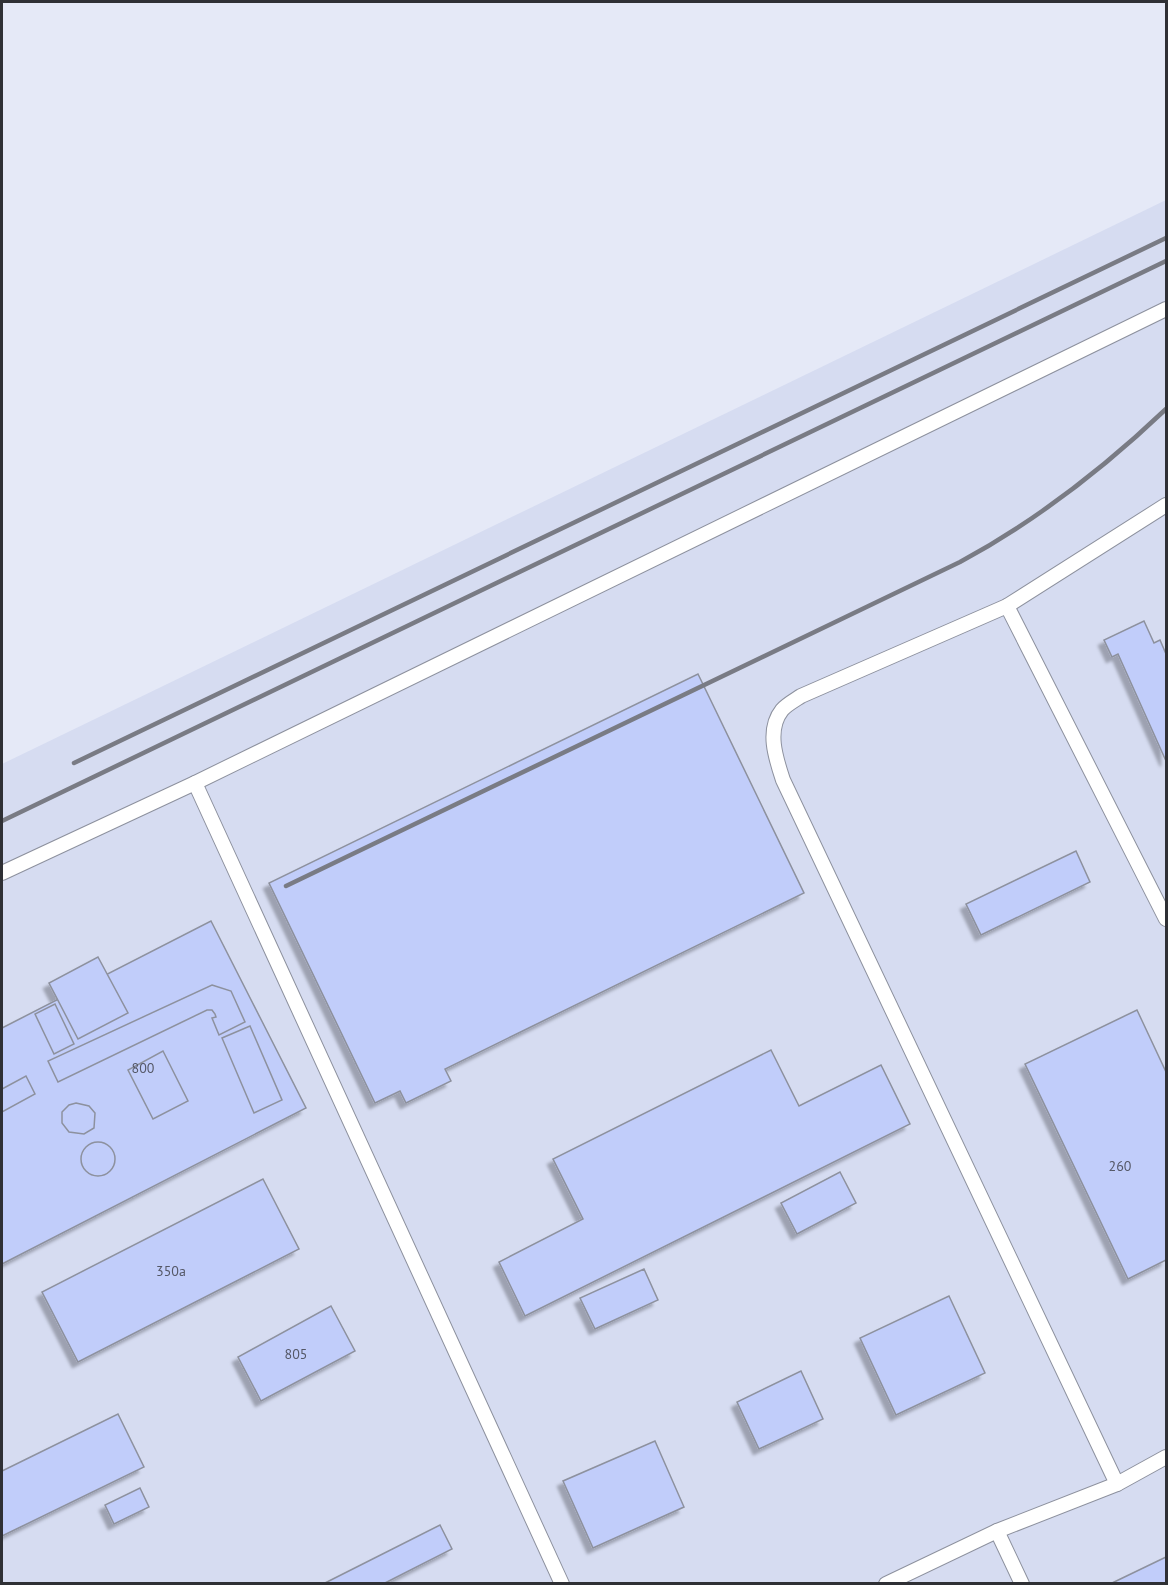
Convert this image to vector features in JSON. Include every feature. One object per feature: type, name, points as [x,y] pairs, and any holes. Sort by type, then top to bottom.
[{"type":"lane","points":[[2,873],[195,783],[1167,309]]},
{"type":"lane","points":[[1117,1484],[783,780],[775,754],[774,727],[782,710],[801,696],[1007,606],[1167,506]]},
{"type":"lane","points":[[1007,606],[1167,919]]},
{"type":"lane","points":[[195,783],[562,1584]]},
{"type":"lane","points":[[886,1584],[997,1531],[1117,1484],[1167,1457]]},
{"type":"lane","points":[[997,1531],[1022,1584]]},
{"type":"shaded area","points":[[1166,200],[1166,1583],[2,1584],[2,764]]},
{"type":"building","points":[[1144,621],[1154,643],[1160,640],[1166,654],[1166,761],[1118,654],[1112,657],[1104,640]]},
{"type":"building","points":[[698,674],[804,893],[445,1069],[451,1081],[406,1103],[400,1091],[375,1103],[269,883]]},
{"type":"building","points":[[1076,851],[1090,882],[981,935],[966,904]]},
{"type":"building","points":[[211,921],[306,1108],[2,1264],[2,1028]]},
{"type":"building","points":[[98,957],[128,1013],[78,1039],[49,983]]},
{"type":"building","points":[[212,985],[231,991],[245,1022],[219,1035],[212,1018],[216,1017],[215,1014],[212,1010],[207,1010],[58,1082],[48,1061]]},
{"type":"building","points":[[55,1004],[74,1044],[54,1054],[35,1014]]},
{"type":"building","points":[[1137,1010],[1166,1072],[1166,1260],[1128,1279],[1025,1064]]},
{"type":"building","points":[[250,1026],[282,1100],[254,1113],[222,1038]]},
{"type":"building","points":[[771,1050],[799,1106],[881,1065],[910,1124],[525,1316],[499,1262],[583,1219],[553,1159]]},
{"type":"building","points":[[163,1051],[188,1101],[153,1119],[128,1070]]},
{"type":"building","points":[[26,1076],[35,1094],[2,1112],[2,1089]]},
{"type":"building","points":[[76,1103],[89,1106],[95,1113],[94,1128],[84,1134],[69,1132],[62,1123],[62,1112],[69,1105]]},
{"type":"building","points":[[98,1142],[110,1147],[115,1159],[110,1171],[98,1176],[86,1171],[81,1159],[86,1147]]},
{"type":"building","points":[[840,1172],[856,1203],[797,1234],[781,1203]]},
{"type":"building","points":[[263,1179],[299,1249],[78,1362],[42,1292]]},
{"type":"building","points":[[644,1269],[658,1300],[595,1329],[580,1298]]},
{"type":"building","points":[[949,1296],[985,1373],[896,1415],[860,1338]]},
{"type":"building","points":[[331,1306],[355,1351],[261,1401],[238,1357]]},
{"type":"building","points":[[801,1371],[823,1419],[759,1449],[737,1402]]},
{"type":"building","points":[[118,1414],[144,1467],[2,1536],[2,1471]]},
{"type":"building","points":[[655,1441],[684,1507],[593,1548],[563,1481]]},
{"type":"building","points":[[140,1488],[149,1507],[114,1524],[105,1505]]},
{"type":"building","points":[[440,1525],[452,1549],[383,1584],[323,1584]]},
{"type":"building","points":[[1166,1557],[1166,1584],[1110,1584]]},
{"type":"railway","points":[[74,763],[1166,238]]},
{"type":"railway","points":[[2,821],[1166,261]]},
{"type":"railway","points":[[286,886],[960,562],[1016,529],[1094,473],[1166,409]]}]
